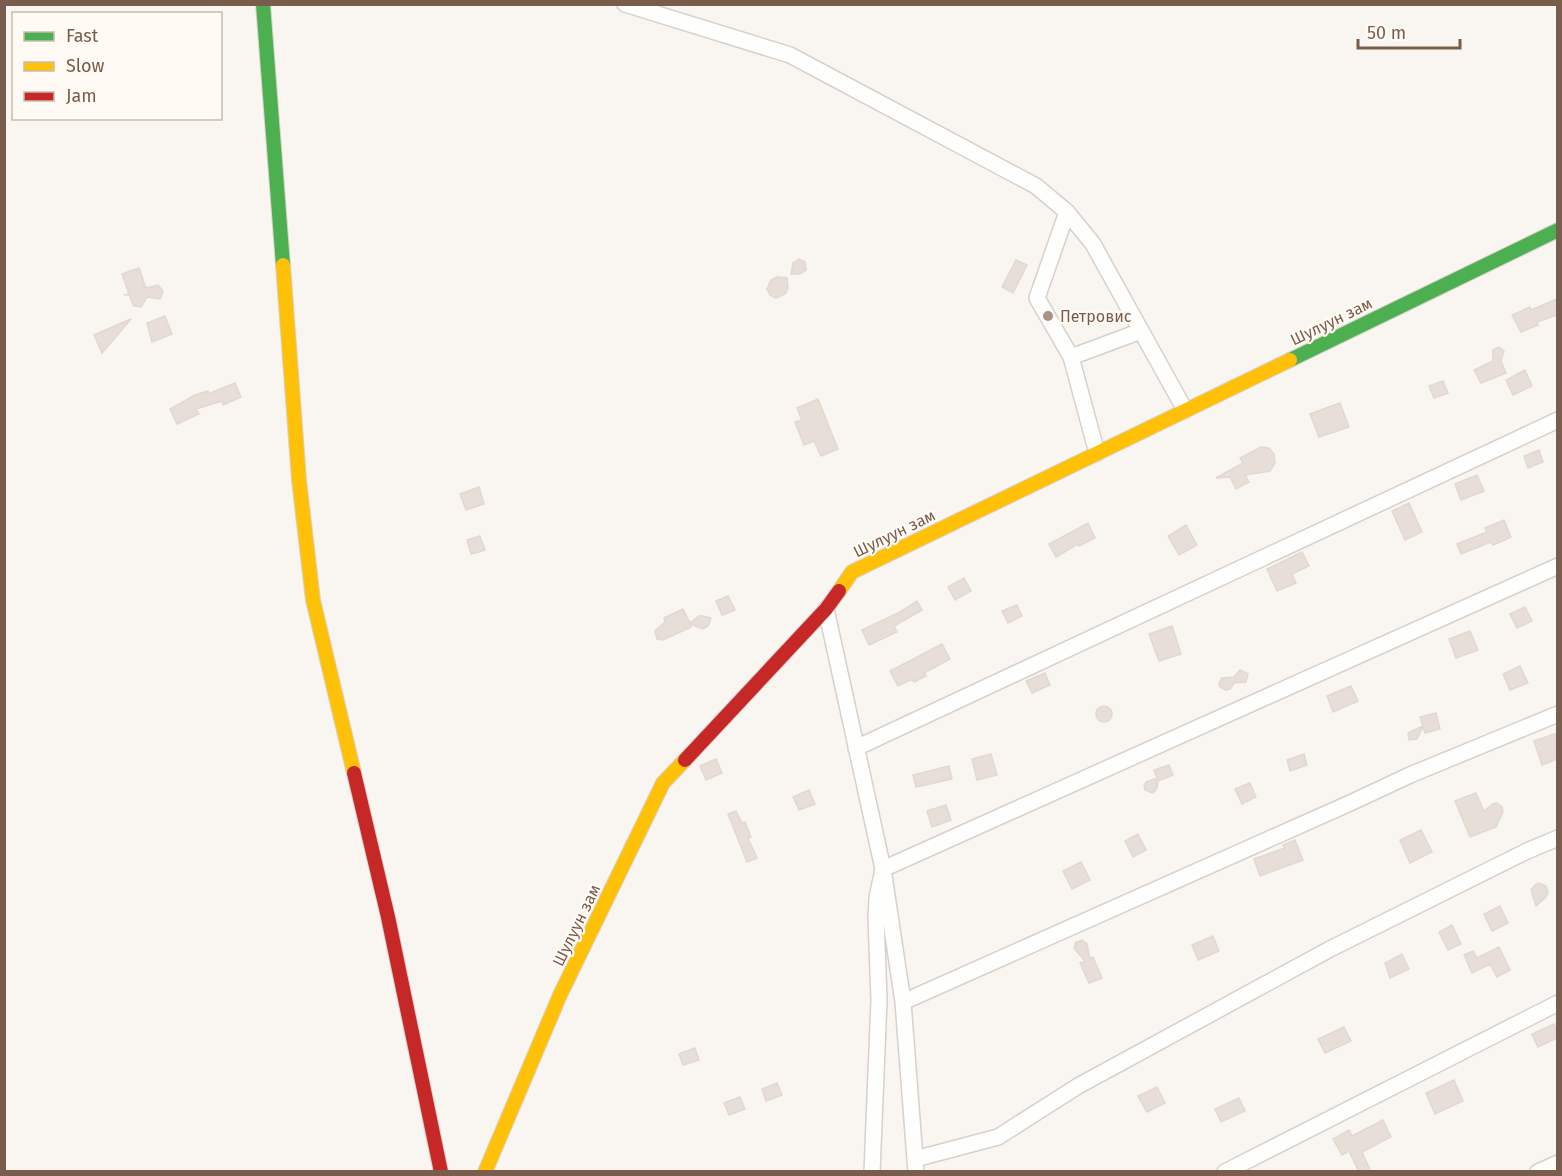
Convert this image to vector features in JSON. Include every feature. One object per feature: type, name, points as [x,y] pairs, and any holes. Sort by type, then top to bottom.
[{"type":"street","points":[[263,4],[299,480],[313,600],[388,917],[441,1172]]},
{"type":"street","points":[[625,4],[790,54],[1036,186],[1066,212],[1093,244],[1185,410]]},
{"type":"street","points":[[1066,212],[1037,298],[1071,357],[1097,453]]},
{"type":"street","name":"Шулуун зам","points":[[485,1172],[560,995],[663,783],[826,609],[852,572],[1557,230]]},
{"type":"street","points":[[1071,357],[1141,331]]},
{"type":"street","points":[[856,748],[1557,420]]},
{"type":"street","points":[[883,869],[1557,566]]},
{"type":"street","points":[[826,609],[883,869],[903,1002],[916,1165],[998,1137],[1077,1086],[1320,955],[1557,838]]},
{"type":"street","points":[[903,1002],[1410,775],[1557,714]]},
{"type":"street","points":[[872,1172],[879,1000],[876,917],[883,869]]},
{"type":"street","points":[[1225,1172],[1557,1003]]},
{"type":"street","points":[[1538,1172],[1557,1163]]},
{"type":"building","points":[[799,259],[805,262],[806,270],[800,274],[791,274],[793,263]]},
{"type":"building","points":[[1016,260],[1027,265],[1013,293],[1002,287]]},
{"type":"building","points":[[139,268],[146,288],[158,285],[163,291],[160,299],[147,297],[141,307],[134,306],[129,295],[124,295],[129,294],[122,274]]},
{"type":"building","points":[[777,277],[787,278],[788,288],[785,294],[776,298],[770,295],[767,289],[771,280]]},
{"type":"building","points":[[1557,299],[1557,315],[1537,322],[1538,325],[1521,332],[1512,315]]},
{"type":"building","points":[[165,316],[172,334],[152,342],[147,323]]},
{"type":"building","points":[[131,319],[102,353],[94,335]]},
{"type":"building","points":[[1499,347],[1504,351],[1501,361],[1506,373],[1481,383],[1474,370],[1493,361],[1493,350]]},
{"type":"building","points":[[1525,370],[1532,386],[1513,395],[1506,380]]},
{"type":"building","points":[[1443,381],[1448,393],[1434,398],[1429,386]]},
{"type":"building","points":[[235,383],[241,397],[223,405],[222,401],[196,409],[199,414],[177,424],[170,409],[195,395],[208,391],[208,394]]},
{"type":"building","points":[[818,399],[838,449],[821,456],[814,441],[804,445],[795,422],[802,420],[797,408]]},
{"type":"building","points":[[1340,403],[1349,427],[1319,437],[1310,414]]},
{"type":"building","points":[[1261,447],[1269,448],[1274,454],[1275,463],[1270,471],[1245,475],[1249,482],[1236,489],[1230,477],[1216,478],[1243,463],[1240,458]]},
{"type":"building","points":[[1539,450],[1543,462],[1528,468],[1524,456]]},
{"type":"building","points":[[1477,475],[1484,491],[1461,500],[1455,484]]},
{"type":"building","points":[[479,487],[484,504],[466,510],[460,494]]},
{"type":"building","points":[[1409,503],[1422,532],[1405,540],[1392,511]]},
{"type":"building","points":[[1504,520],[1511,537],[1461,554],[1457,544],[1487,532],[1485,528]]},
{"type":"building","points":[[1088,523],[1095,538],[1079,546],[1078,544],[1056,557],[1049,544]]},
{"type":"building","points":[[1186,525],[1197,545],[1179,555],[1168,536]]},
{"type":"building","points":[[480,536],[485,550],[471,554],[467,540]]},
{"type":"building","points":[[1302,552],[1309,566],[1292,574],[1296,583],[1277,591],[1267,569]]},
{"type":"building","points":[[964,578],[971,591],[955,600],[948,587]]},
{"type":"building","points":[[728,596],[735,610],[722,615],[716,601]]},
{"type":"building","points":[[917,601],[922,610],[894,626],[897,632],[869,645],[862,630],[900,612]]},
{"type":"building","points":[[1017,605],[1022,616],[1008,623],[1002,611]]},
{"type":"building","points":[[1525,607],[1532,621],[1517,628],[1510,614]]},
{"type":"building","points":[[683,609],[690,623],[699,616],[711,618],[708,626],[703,629],[690,624],[691,627],[663,640],[657,639],[655,631],[665,622],[664,618]]},
{"type":"building","points":[[1172,626],[1181,654],[1159,661],[1149,634]]},
{"type":"building","points":[[1470,631],[1478,650],[1456,658],[1449,639]]},
{"type":"building","points":[[942,644],[950,659],[924,673],[926,676],[914,682],[912,679],[898,686],[890,671]]},
{"type":"building","points":[[1520,666],[1528,683],[1510,690],[1503,674]]},
{"type":"building","points":[[1240,670],[1248,674],[1246,682],[1234,683],[1230,689],[1226,690],[1220,687],[1219,683],[1222,678],[1234,677]]},
{"type":"building","points":[[1045,673],[1050,685],[1032,693],[1026,681]]},
{"type":"building","points":[[1351,686],[1358,701],[1333,712],[1327,696]]},
{"type":"building","points":[[1101,706],[1107,706],[1112,714],[1110,720],[1101,722],[1096,717],[1096,711]]},
{"type":"building","points":[[1436,713],[1440,729],[1425,733],[1423,727],[1417,739],[1409,740],[1408,733],[1423,726],[1420,717]]},
{"type":"building","points":[[1557,733],[1557,759],[1542,765],[1534,741]]},
{"type":"building","points":[[991,754],[997,775],[977,780],[972,759]]},
{"type":"building","points":[[1304,754],[1307,765],[1290,771],[1287,760]]},
{"type":"building","points":[[716,759],[722,773],[706,780],[700,766]]},
{"type":"building","points":[[1169,765],[1173,775],[1158,780],[1157,788],[1153,793],[1145,790],[1146,782],[1157,778],[1154,770]]},
{"type":"building","points":[[949,766],[952,779],[916,787],[913,775]]},
{"type":"building","points":[[1250,783],[1256,797],[1242,804],[1235,789]]},
{"type":"building","points":[[809,790],[815,804],[799,810],[793,797]]},
{"type":"building","points":[[1476,793],[1484,811],[1497,803],[1502,807],[1503,812],[1496,827],[1470,837],[1455,801]]},
{"type":"building","points":[[946,805],[951,820],[932,827],[927,811]]},
{"type":"building","points":[[736,811],[742,823],[745,822],[751,837],[748,838],[757,858],[747,862],[728,814]]},
{"type":"building","points":[[1421,830],[1432,852],[1410,863],[1400,840]]},
{"type":"building","points":[[1138,834],[1146,850],[1133,857],[1125,841]]},
{"type":"building","points":[[1295,840],[1303,860],[1260,876],[1254,859],[1285,848],[1283,845]]},
{"type":"building","points":[[1081,862],[1090,880],[1072,889],[1063,871]]},
{"type":"building","points":[[1538,883],[1546,886],[1548,892],[1536,906],[1531,890]]},
{"type":"building","points":[[1500,906],[1508,923],[1492,931],[1484,914]]},
{"type":"building","points":[[1452,925],[1461,944],[1448,950],[1439,932]]},
{"type":"building","points":[[1213,936],[1219,951],[1198,960],[1192,945]]},
{"type":"building","points":[[1082,940],[1087,944],[1090,959],[1093,957],[1102,978],[1089,983],[1080,963],[1085,961],[1074,948],[1076,942]]},
{"type":"building","points":[[1499,947],[1510,970],[1497,977],[1490,964],[1472,973],[1464,955],[1473,951],[1477,958]]},
{"type":"building","points":[[1402,954],[1409,969],[1390,978],[1385,963]]},
{"type":"building","points":[[1554,1024],[1557,1038],[1538,1047],[1532,1034]]},
{"type":"building","points":[[1344,1027],[1351,1041],[1325,1053],[1318,1039]]},
{"type":"building","points":[[695,1048],[699,1060],[683,1065],[679,1054]]},
{"type":"building","points":[[1454,1080],[1463,1101],[1435,1114],[1426,1093]]},
{"type":"building","points":[[777,1083],[782,1095],[766,1101],[762,1089]]},
{"type":"building","points":[[1157,1087],[1165,1103],[1147,1112],[1138,1096]]},
{"type":"building","points":[[740,1097],[745,1109],[729,1115],[724,1103]]},
{"type":"building","points":[[1239,1098],[1245,1111],[1221,1122],[1215,1109]]},
{"type":"building","points":[[1383,1120],[1391,1137],[1362,1152],[1371,1172],[1359,1172],[1349,1151],[1342,1155],[1333,1139],[1349,1130],[1352,1136]]},
{"type":"traffic: fast","points":[[263,4],[283,265]]},
{"type":"traffic: fast","points":[[1290,360],[1558,230]]},
{"type":"traffic: slow","points":[[283,265],[299,480],[313,600],[354,773]]},
{"type":"traffic: slow","points":[[839,591],[852,572],[1290,360]]},
{"type":"traffic: slow","points":[[485,1172],[560,995],[663,783],[685,760]]},
{"type":"traffic: jam","points":[[685,760],[826,609],[839,591]]},
{"type":"traffic: jam","points":[[354,773],[388,917],[441,1172]]},
{"type":"place","name":"Петровис","points":[[1048,316]]}]
